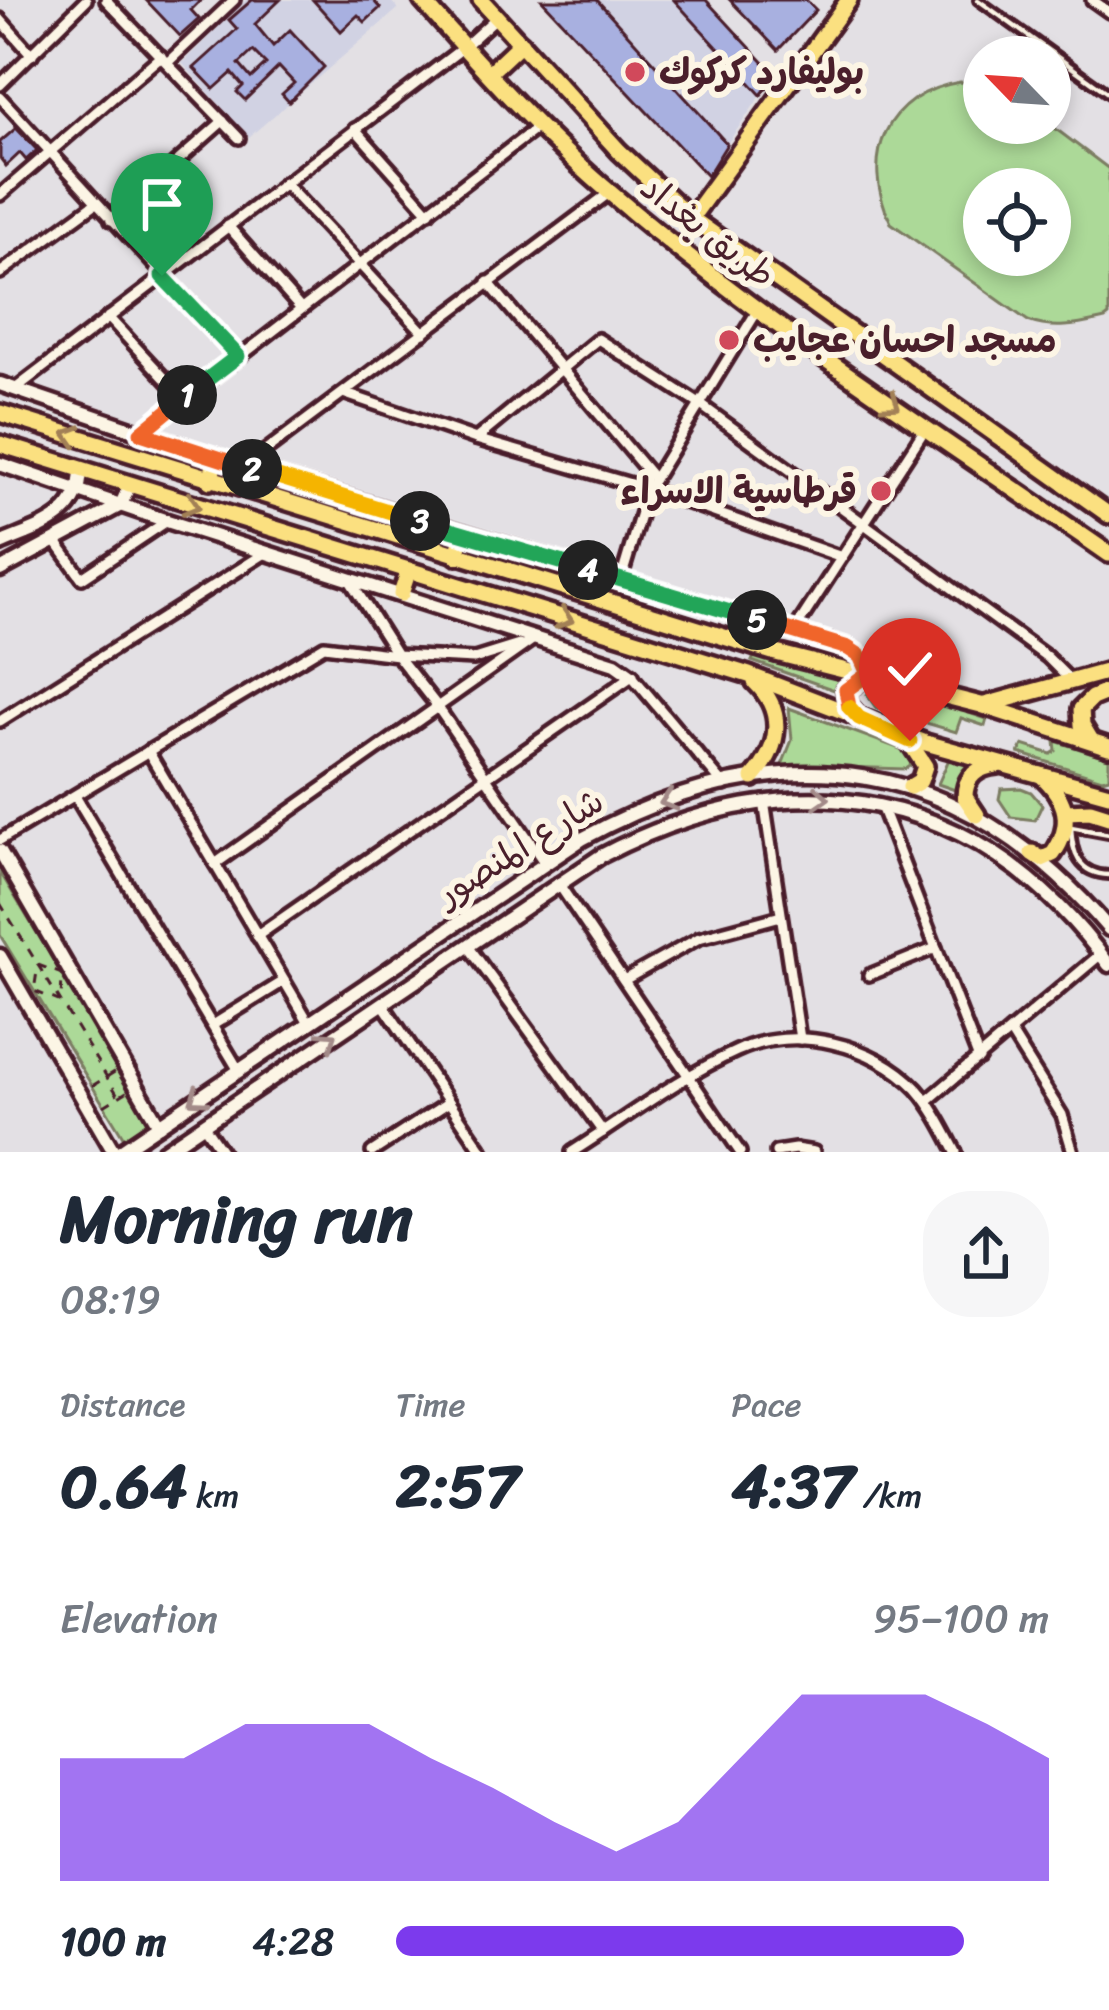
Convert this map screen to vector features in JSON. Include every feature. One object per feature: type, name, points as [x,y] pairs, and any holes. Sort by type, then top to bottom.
[{"type":"main road","name":"طريق بغداد","points":[[422,0],[610,193],[759,308],[1109,554]]},
{"type":"main road","name":"طريق بغداد","points":[[482,0],[619,152],[691,218],[1109,515]]},
{"type":"main road","points":[[691,218],[849,0]]},
{"type":"main road","points":[[489,73],[520,43]]},
{"type":"main road","points":[[0,412],[210,481],[776,653],[982,705],[1109,747]]},
{"type":"main road","points":[[0,444],[748,675],[900,734],[1109,794]]},
{"type":"main road","points":[[210,481],[217,458]]},
{"type":"main road","points":[[457,556],[463,534]]},
{"type":"main road","points":[[401,594],[409,570]]},
{"type":"main road","points":[[982,705],[1109,671]]},
{"type":"main road","points":[[859,718],[848,705],[846,690],[868,674]]},
{"type":"main road","points":[[748,675],[774,708],[778,730],[765,764],[753,778]]},
{"type":"main road","points":[[1091,740],[1082,725],[1081,709],[1109,691]]},
{"type":"main road","points":[[900,734],[917,748],[925,766],[920,781],[910,787]]},
{"type":"main road","points":[[977,815],[964,796],[968,780],[980,768],[1007,764]]},
{"type":"main road","points":[[1038,773],[1057,792],[1068,822]]},
{"type":"main road","points":[[1032,853],[1042,859],[1053,854],[1068,822],[1090,811],[1109,817]]},
{"type":"street","points":[[0,85],[86,0]]},
{"type":"street","points":[[106,0],[239,138]]},
{"type":"street","points":[[0,195],[234,0]]},
{"type":"street","points":[[1092,0],[1109,12]]},
{"type":"street","points":[[7,386],[108,317],[464,47],[497,17]]},
{"type":"street","points":[[0,19],[32,55]]},
{"type":"street","points":[[0,97],[238,356]]},
{"type":"street","points":[[111,220],[223,121]]},
{"type":"street","points":[[141,433],[539,125]]},
{"type":"street","points":[[355,129],[429,212]]},
{"type":"street","points":[[284,183],[424,333]]},
{"type":"street","points":[[244,467],[610,193]]},
{"type":"street","points":[[0,273],[96,203]]},
{"type":"street","points":[[228,226],[301,309]]},
{"type":"street","points":[[488,282],[651,484]]},
{"type":"street","points":[[621,580],[651,484],[759,308]]},
{"type":"street","points":[[108,317],[183,398]]},
{"type":"street","points":[[476,439],[598,339],[701,405],[1047,657],[1073,683]]},
{"type":"street","points":[[7,386],[244,467],[854,651],[868,674]]},
{"type":"street","points":[[346,394],[476,439],[651,484],[839,556]]},
{"type":"street","points":[[794,631],[926,427]]},
{"type":"street","points":[[0,464],[615,664],[632,676],[724,785]]},
{"type":"street","points":[[0,544],[62,516],[81,491],[81,470]]},
{"type":"street","points":[[0,570],[121,505],[129,486]]},
{"type":"street","points":[[56,542],[82,578],[167,521]]},
{"type":"street","points":[[0,721],[267,551]]},
{"type":"street","points":[[349,578],[397,655],[544,862]]},
{"type":"street","points":[[0,840],[324,646],[474,659],[535,638]]},
{"type":"street","points":[[215,865],[535,638]]},
{"type":"street","points":[[257,937],[632,676]]},
{"type":"street","points":[[148,751],[308,1021]]},
{"type":"street","name":"شارع المنصور","points":[[117,1152],[544,862],[634,812],[753,778],[827,773],[940,796],[1032,853],[1107,923]]},
{"type":"street","points":[[75,796],[238,1069]]},
{"type":"street","name":"شارع المنصور","points":[[163,1152],[558,883],[635,838],[704,813],[764,800],[824,797],[916,815],[950,829],[1005,861],[1070,919],[1105,960]]},
{"type":"street","points":[[764,800],[800,1039]]},
{"type":"street","points":[[880,806],[979,1059]]},
{"type":"street","points":[[0,851],[159,1124]]},
{"type":"street","points":[[558,883],[740,1152]]},
{"type":"street","points":[[624,980],[698,938],[781,916]]},
{"type":"street","points":[[468,946],[603,1132]]},
{"type":"street","points":[[869,975],[937,948]]},
{"type":"street","points":[[0,956],[117,1152]]},
{"type":"street","points":[[927,1101],[1105,960]]},
{"type":"street","points":[[397,962],[412,982]]},
{"type":"street","points":[[212,1025],[284,981]]},
{"type":"street","points":[[382,1004],[483,1152]]},
{"type":"street","points":[[1011,1033],[1062,1115],[1073,1152]]},
{"type":"street","points":[[572,1152],[739,1050],[774,1040],[800,1039],[874,1058],[901,1075],[927,1101],[956,1152]]},
{"type":"street","points":[[373,1152],[449,1102]]},
{"type":"street","points":[[203,1124],[222,1152]]},
{"type":"street","points":[[776,1152],[814,1152]]},
{"type":"lane","points":[[978,0],[1109,94]]},
{"type":"lane","points":[[1109,834],[1068,822],[1077,860],[1090,871],[1109,875]]},
{"type":"path","points":[[15,896],[0,904],[119,1097]]},
{"type":"path","points":[[38,965],[34,991],[61,1002]]},
{"type":"path","points":[[38,965],[62,974],[61,1002]]},
{"type":"path","points":[[92,1086],[119,1069]]},
{"type":"path","points":[[104,1106],[132,1089]]},
{"type":"shaded area","points":[[246,0],[390,0],[398,9],[249,137],[182,63]]},
{"type":"shaded area","points":[[597,0],[674,0],[761,95],[727,144]]},
{"type":"green space","points":[[963,82],[963,144],[1071,144],[1071,140],[1109,169],[1109,316],[1066,326],[1028,321],[965,276],[1071,276],[1071,168],[963,168],[963,275],[891,223],[878,175],[879,153],[897,114],[914,100]]},
{"type":"green space","points":[[756,652],[847,678],[843,693],[752,661]]},
{"type":"green space","points":[[882,684],[987,719],[985,726],[961,718],[956,732],[876,708],[867,695],[871,687]]},
{"type":"green space","points":[[789,708],[906,751],[912,757],[911,765],[905,769],[782,765],[792,740]]},
{"type":"green space","points":[[1055,741],[1109,758],[1109,777],[1102,779],[1019,753],[1023,745],[1051,754],[1056,751]]},
{"type":"green space","points":[[950,757],[969,764],[958,791],[938,784]]},
{"type":"green space","points":[[1021,788],[1042,805],[1035,820],[1011,817],[999,799],[1001,789]]},
{"type":"green space","points":[[0,872],[157,1131],[130,1148],[0,935]]},
{"type":"building","points":[[146,0],[201,0],[191,10],[199,19],[180,36]]},
{"type":"building","points":[[252,0],[280,0],[255,24],[273,46],[290,30],[324,67],[289,102],[282,94],[294,83],[279,67],[245,100],[237,92],[243,86],[232,73],[214,89],[194,68],[237,29],[229,20]],"holes":[[[253,51],[266,64],[251,78],[239,64]]]},
{"type":"building","points":[[313,0],[373,0],[380,8],[365,22],[358,15],[341,31]]},
{"type":"building","name":"بوليفارد كركوك","points":[[542,0],[597,0],[727,144],[707,176]]},
{"type":"building","points":[[674,0],[706,0],[776,76],[761,95]]},
{"type":"building","points":[[730,0],[806,0],[816,10],[778,50]]},
{"type":"building","points":[[16,128],[37,150],[26,160],[20,153],[6,166],[0,158],[0,142]]},
{"type":"place","name":"بوليفارد كركوك","points":[[635,72]]},
{"type":"place","name":"مسجد احسان عجايب","points":[[729,340]]},
{"type":"place","name":"قرطاسية الاسراء","points":[[881,491]]},
{"type":"route","points":[[162,276],[238,356],[141,433],[848,648],[860,656],[868,674],[846,690],[848,705],[859,718],[910,741]]}]
